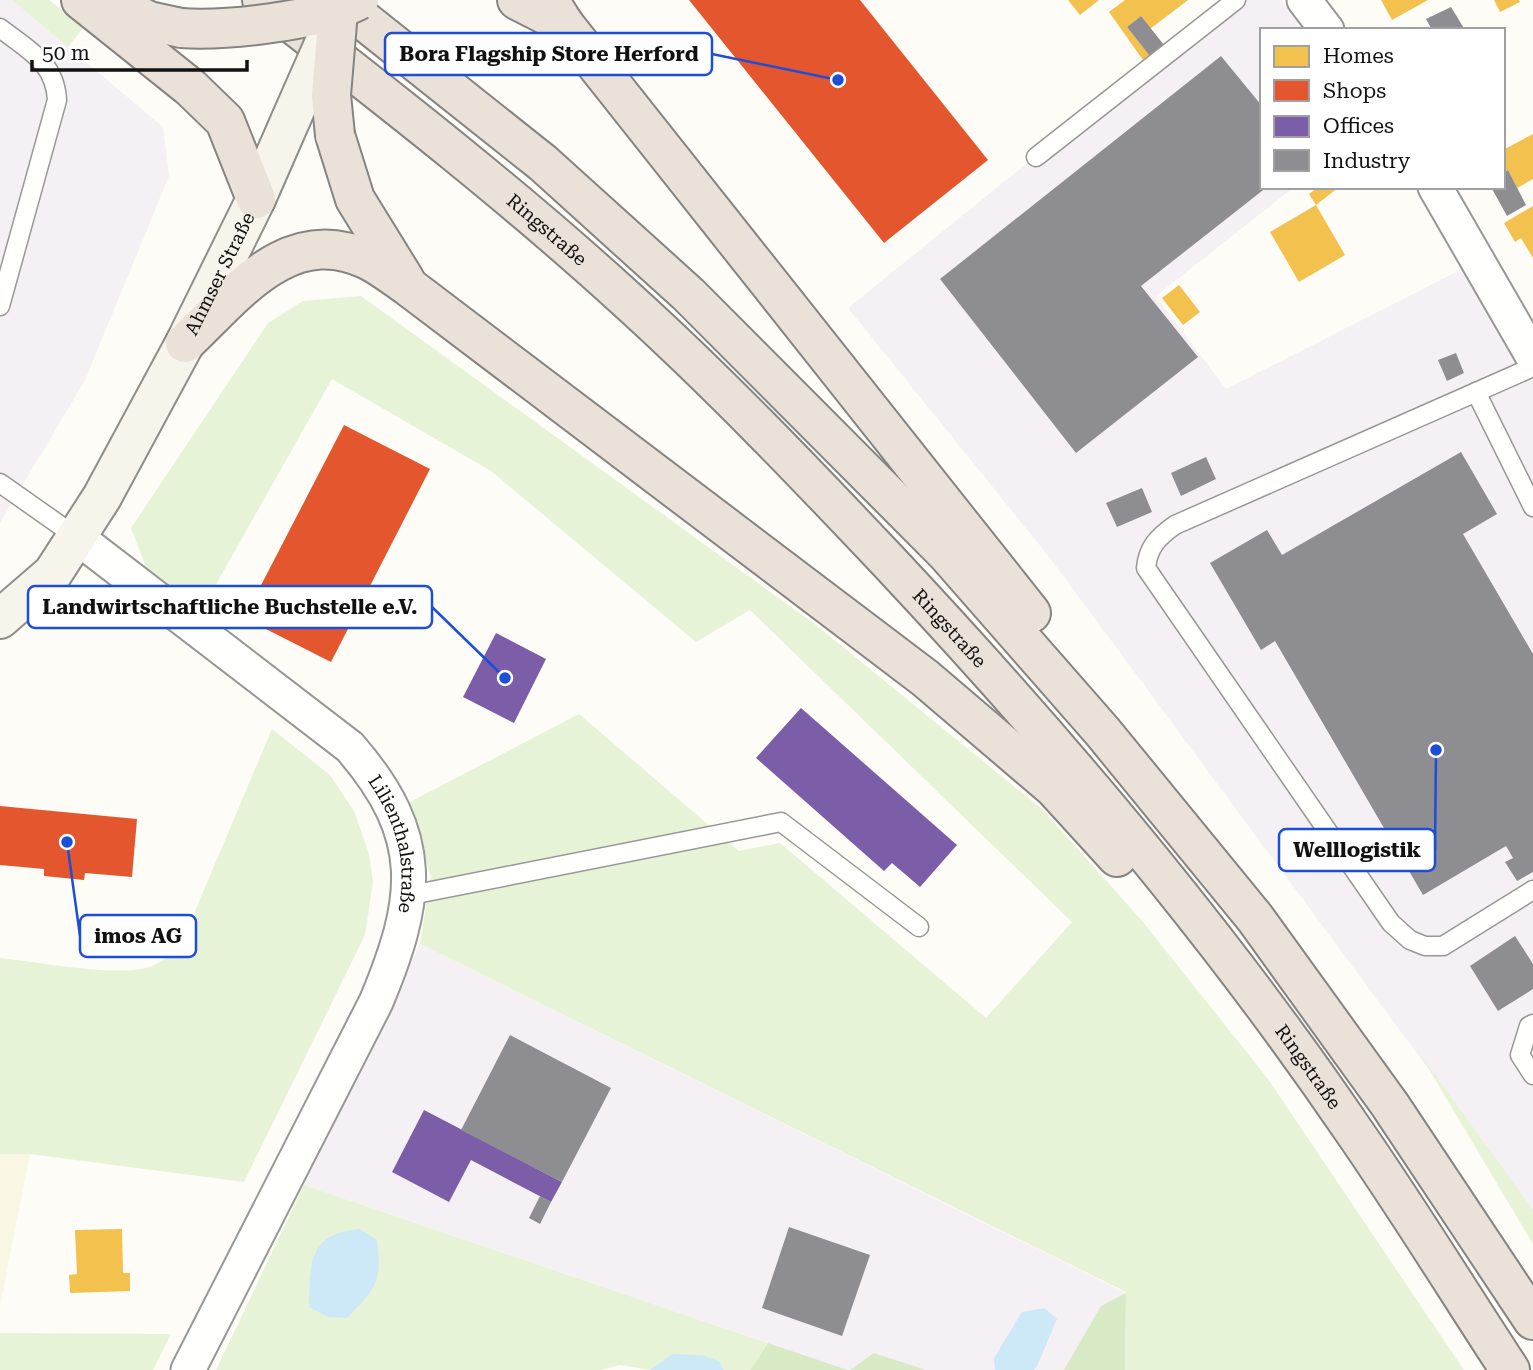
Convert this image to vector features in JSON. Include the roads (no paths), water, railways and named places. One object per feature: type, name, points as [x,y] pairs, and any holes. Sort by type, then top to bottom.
[{"type":"highway","points":[[81,0],[191,88],[225,121],[256,199]]},
{"type":"highway","points":[[107,0],[149,21],[181,29],[212,31],[343,2]]},
{"type":"highway","name":"Ringstraße","points":[[262,0],[418,122],[624,297],[785,451],[991,670],[1137,843],[1250,988],[1350,1125],[1510,1370]]},
{"type":"highway","points":[[517,0],[556,12],[1096,691],[1102,731]]},
{"type":"highway","points":[[343,2],[331,95],[335,135],[355,199],[409,287]]},
{"type":"highway","points":[[343,2],[543,163],[689,295],[946,553],[1102,731],[1255,918],[1390,1105],[1533,1320]]},
{"type":"highway","points":[[185,343],[261,271],[281,258],[310,250],[341,251],[368,260],[409,287],[925,678],[1054,788],[1184,936],[1250,988]]},
{"type":"street","points":[[1304,0],[1325,28]]},
{"type":"street","name":"Ahmser Straße","points":[[0,619],[53,573],[78,538],[185,343],[256,199],[343,2]]},
{"type":"street","points":[[1436,189],[1533,358]]},
{"type":"street","name":"Lilienthalstraße","points":[[78,538],[350,747],[373,774],[397,819],[407,853],[411,895],[400,946],[376,1002],[188,1370]]},
{"type":"lane","points":[[1036,157],[1236,0]]},
{"type":"lane","points":[[0,28],[48,66],[56,81],[57,100],[0,306]]},
{"type":"lane","points":[[1533,367],[1175,525],[1159,536],[1147,552],[1146,568],[1391,923],[1410,940],[1425,946],[1443,946],[1533,890]]},
{"type":"lane","points":[[1476,392],[1533,507]]},
{"type":"lane","points":[[0,483],[78,538]]},
{"type":"lane","points":[[411,895],[782,822],[919,927]]},
{"type":"lane","points":[[1533,1024],[1529,1026],[1520,1055],[1533,1075]]},
{"type":"water","points":[[360,1229],[377,1240],[379,1266],[375,1284],[347,1318],[328,1317],[309,1307],[310,1277],[315,1253],[330,1237]]},
{"type":"water","points":[[1044,1308],[1057,1319],[1034,1370],[995,1370],[994,1358],[1022,1312]]},
{"type":"water","points":[[672,1354],[702,1355],[720,1362],[724,1370],[650,1370]]},
{"type":"place","name":"Bora Flagship Store Herford","points":[[838,80]]},
{"type":"place","name":"Landwirtschaftliche Buchstelle e.V.","points":[[505,678]]},
{"type":"place","name":"Welllogistik","points":[[1436,750]]},
{"type":"place","name":"imos AG","points":[[67,842]]}]
